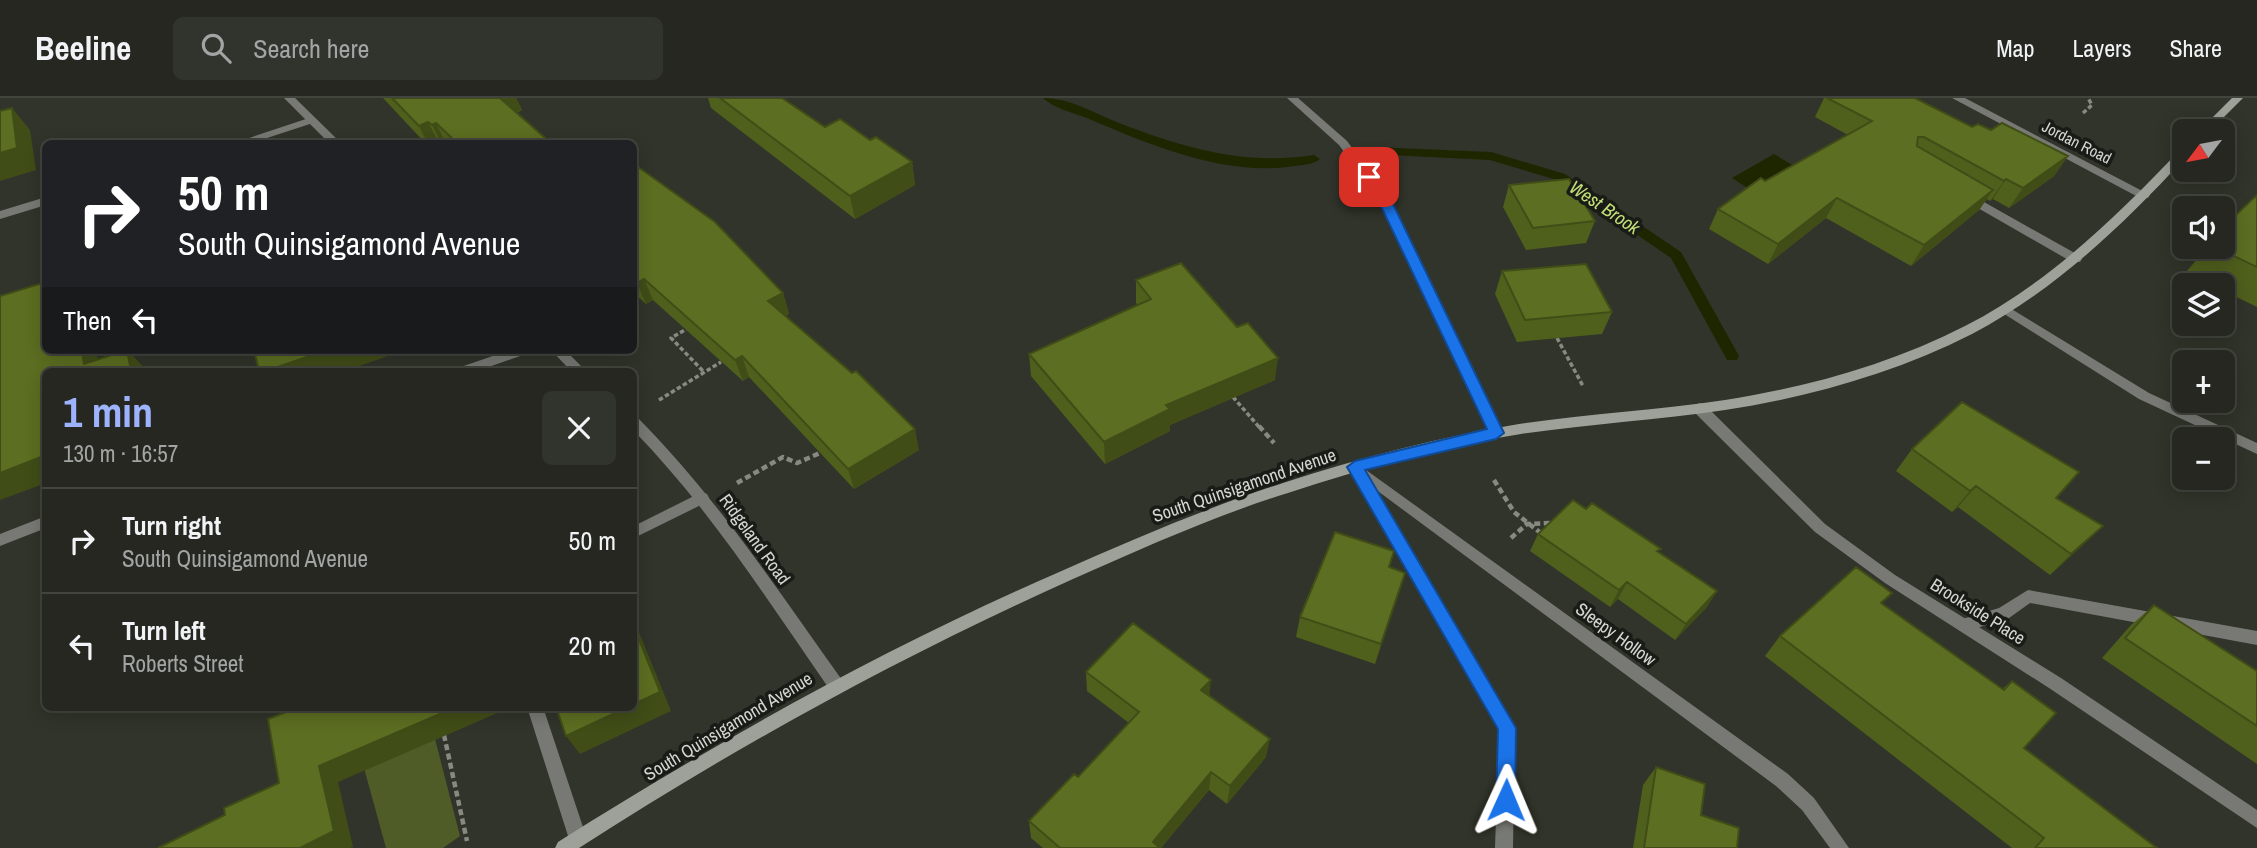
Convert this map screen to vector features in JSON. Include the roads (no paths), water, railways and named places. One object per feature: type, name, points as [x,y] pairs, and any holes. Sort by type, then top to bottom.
[{"type":"main road","points":[[2216,119],[2238,98]]},
{"type":"main road","name":"South Quinsigamond Avenue","points":[[571,843],[713,755],[836,685],[1004,601],[1219,511],[1355,467],[1496,433],[1699,408],[1856,375],[1940,344],[2005,309],[2076,259],[2172,165]]},
{"type":"street","points":[[289,98],[333,140]]},
{"type":"street","points":[[1292,98],[1343,143],[1386,202],[1496,433]]},
{"type":"street","name":"Jordan Road","points":[[1957,98],[2144,195]]},
{"type":"street","points":[[249,140],[312,120]]},
{"type":"street","points":[[1954,188],[2076,259]]},
{"type":"street","points":[[0,215],[42,202]]},
{"type":"street","points":[[2005,309],[2144,396],[2257,449]]},
{"type":"street","points":[[472,368],[512,354]]},
{"type":"street","points":[[561,354],[576,368]]},
{"type":"street","name":"Brookside Place","points":[[1699,408],[1820,528],[1890,579],[2055,682],[2257,820]]},
{"type":"street","name":"Ridgeland Road","points":[[637,427],[687,478],[735,540],[836,685]]},
{"type":"street","points":[[1355,467],[1507,728],[1504,848]]},
{"type":"street","name":"Sleepy Hollow","points":[[1355,467],[1782,780],[1808,804],[1840,848]]},
{"type":"street","points":[[637,531],[702,498]]},
{"type":"street","points":[[0,540],[42,524]]},
{"type":"street","points":[[1964,625],[2004,613],[2028,596],[2257,638]]},
{"type":"street","points":[[536,711],[571,843]]},
{"type":"waterway","name":"West Brook","points":[[1049,98],[1144,137],[1215,158],[1283,164],[1314,159]]},
{"type":"waterway","name":"West Brook","points":[[1374,151],[1491,156],[1561,177],[1676,255],[1732,356]]}]
